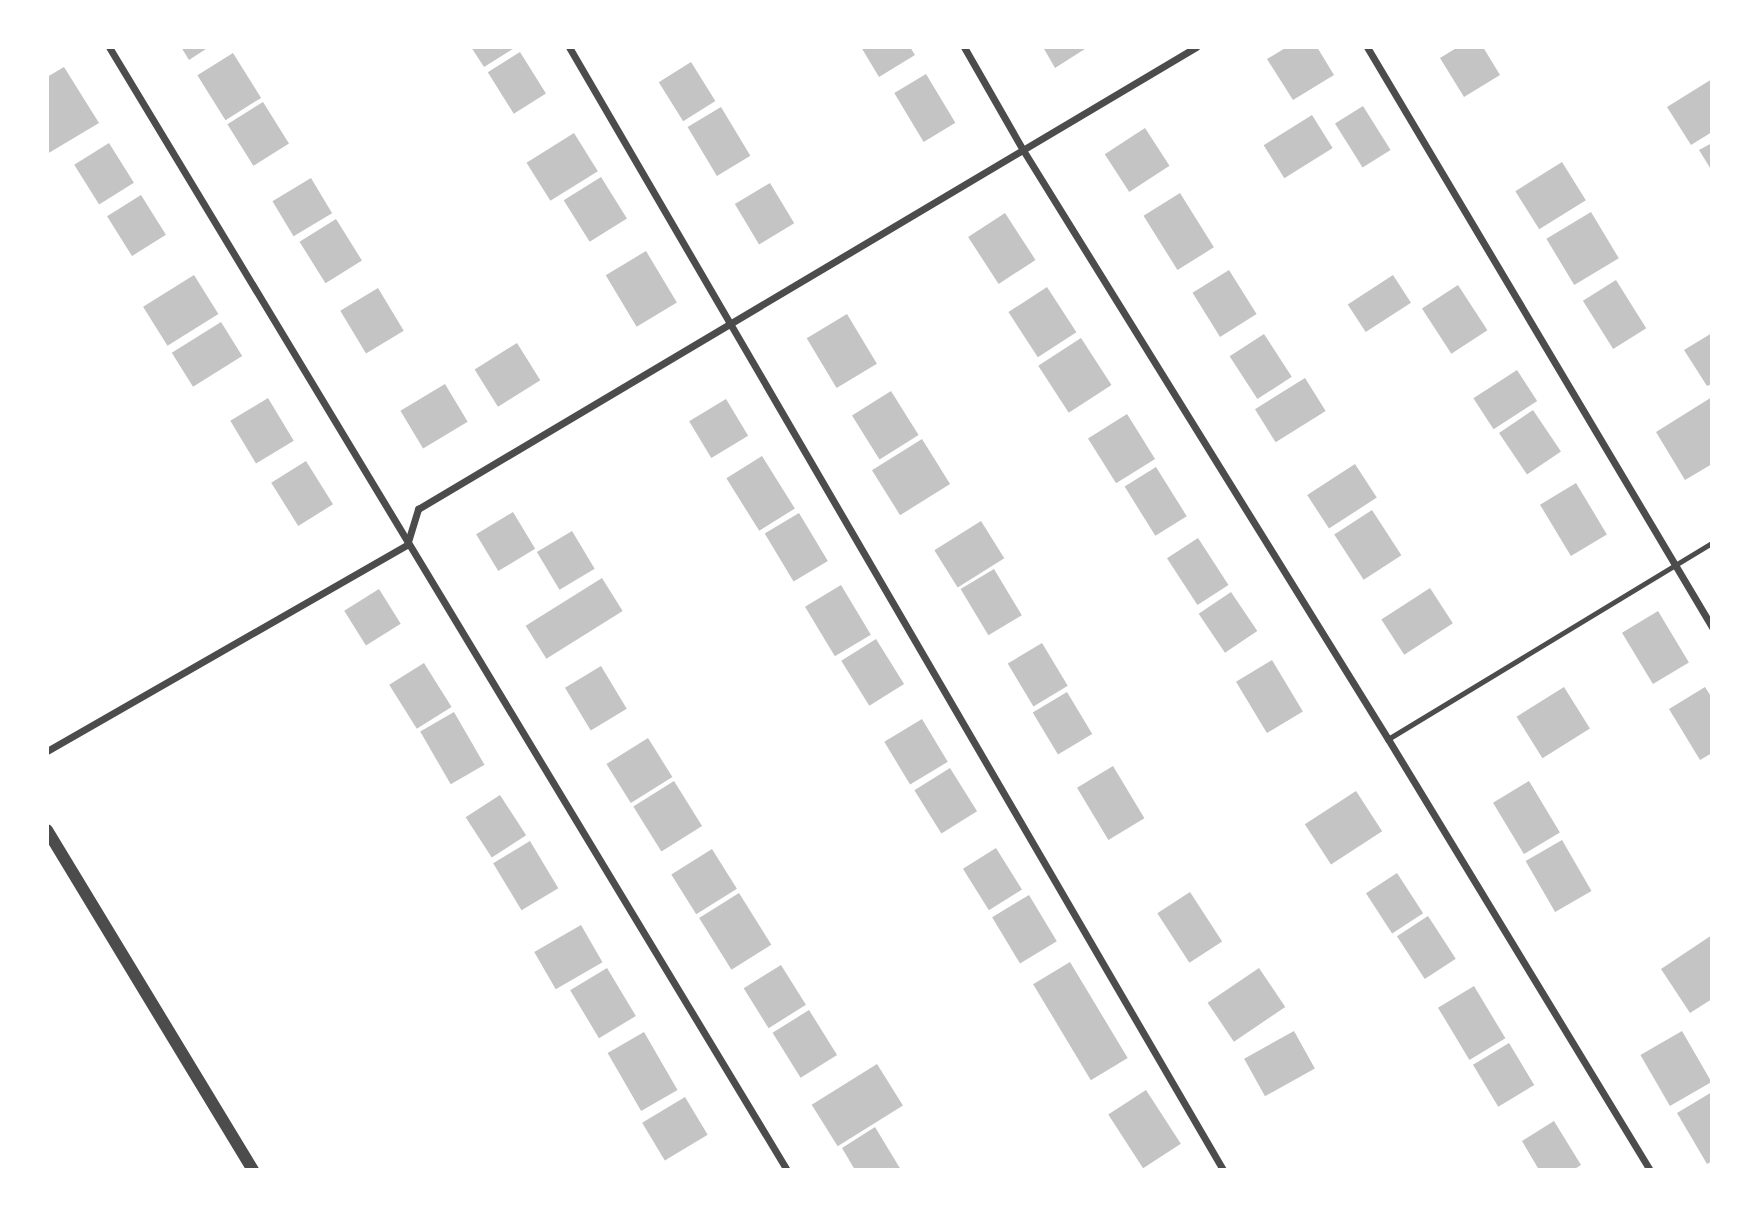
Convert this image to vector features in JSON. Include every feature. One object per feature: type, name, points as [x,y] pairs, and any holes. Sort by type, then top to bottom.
[{"type":"street","points":[[109,47],[407,545],[787,1170]]},
{"type":"street","points":[[569,47],[1223,1170]]},
{"type":"street","points":[[964,47],[1023,150],[1388,739],[1650,1170]]},
{"type":"street","points":[[47,751],[407,545],[418,509],[1196,47]]},
{"type":"street","points":[[1367,47],[1673,566],[1712,627]]},
{"type":"street","points":[[47,830],[253,1170]]},
{"type":"lane","points":[[1388,739],[1712,543]]},
{"type":"building","points":[[181,47],[209,47],[189,60]]},
{"type":"building","points":[[471,47],[516,47],[484,67]]},
{"type":"building","points":[[861,47],[910,47],[915,55],[879,77]]},
{"type":"building","points":[[1043,47],[1088,47],[1055,68]]},
{"type":"building","points":[[1287,47],[1317,47],[1334,75],[1293,100],[1267,59]]},
{"type":"building","points":[[1458,47],[1483,47],[1500,75],[1464,97],[1440,58]]},
{"type":"building","points":[[520,52],[546,94],[514,114],[488,72]]},
{"type":"building","points":[[233,53],[261,98],[225,120],[197,75]]},
{"type":"building","points":[[691,62],[715,101],[683,121],[659,82]]},
{"type":"building","points":[[64,67],[99,123],[47,154],[47,77]]},
{"type":"building","points":[[926,74],[955,123],[924,142],[894,93]]},
{"type":"building","points":[[1712,79],[1712,132],[1691,145],[1667,107]]},
{"type":"building","points":[[263,102],[289,144],[253,166],[227,124]]},
{"type":"building","points":[[1363,106],[1391,150],[1363,168],[1335,123]]},
{"type":"building","points":[[721,107],[750,156],[717,176],[688,127]]},
{"type":"building","points":[[1312,115],[1333,148],[1284,178],[1264,145]]},
{"type":"building","points":[[1145,128],[1170,166],[1129,192],[1105,154]]},
{"type":"building","points":[[574,133],[598,171],[550,201],[527,163]]},
{"type":"building","points":[[109,143],[134,183],[99,205],[74,165]]},
{"type":"building","points":[[1712,143],[1712,171],[1699,150]]},
{"type":"building","points":[[1562,162],[1586,200],[1539,229],[1515,191]]},
{"type":"building","points":[[601,177],[627,219],[590,242],[564,200]]},
{"type":"building","points":[[311,178],[332,213],[294,236],[272,201]]},
{"type":"building","points":[[770,183],[794,223],[759,244],[735,204]]},
{"type":"building","points":[[1180,193],[1214,247],[1177,270],[1144,216]]},
{"type":"building","points":[[141,195],[166,235],[132,256],[107,216]]},
{"type":"building","points":[[1591,212],[1619,258],[1574,285],[1546,239]]},
{"type":"building","points":[[1005,213],[1035,260],[999,284],[968,237]]},
{"type":"building","points":[[336,219],[362,261],[325,283],[300,242]]},
{"type":"building","points":[[646,251],[677,302],[637,327],[606,275]]},
{"type":"building","points":[[1229,270],[1257,314],[1220,337],[1193,293]]},
{"type":"building","points":[[194,275],[218,314],[167,346],[143,307]]},
{"type":"building","points":[[1393,275],[1411,303],[1366,332],[1348,304]]},
{"type":"building","points":[[1616,280],[1646,328],[1613,349],[1583,301]]},
{"type":"building","points":[[1458,285],[1487,330],[1451,354],[1422,308]]},
{"type":"building","points":[[1047,287],[1076,332],[1038,357],[1008,312]]},
{"type":"building","points":[[378,288],[404,331],[366,354],[340,311]]},
{"type":"building","points":[[847,314],[877,364],[837,388],[807,338]]},
{"type":"building","points":[[221,322],[242,356],[193,387],[172,353]]},
{"type":"building","points":[[1712,333],[1712,384],[1707,386],[1684,350]]},
{"type":"building","points":[[1264,334],[1292,377],[1257,399],[1230,356]]},
{"type":"building","points":[[1081,338],[1111,385],[1069,413],[1038,366]]},
{"type":"building","points":[[517,343],[540,380],[498,407],[475,369]]},
{"type":"building","points":[[1517,370],[1537,401],[1494,429],[1473,398]]},
{"type":"building","points":[[1305,378],[1326,411],[1276,442],[1255,409]]},
{"type":"building","points":[[445,384],[468,422],[423,448],[400,411]]},
{"type":"building","points":[[891,391],[919,435],[880,459],[852,415]]},
{"type":"building","points":[[1712,397],[1712,464],[1685,480],[1656,432]]},
{"type":"building","points":[[268,398],[294,441],[256,464],[230,421]]},
{"type":"building","points":[[726,399],[748,436],[711,458],[689,421]]},
{"type":"building","points":[[1533,410],[1561,451],[1527,474],[1499,433]]},
{"type":"building","points":[[1127,414],[1155,459],[1116,483],[1088,438]]},
{"type":"building","points":[[922,439],[950,484],[900,515],[872,470]]},
{"type":"building","points":[[762,456],[795,509],[759,531],[726,478]]},
{"type":"building","points":[[306,461],[333,504],[298,526],[271,483]]},
{"type":"building","points":[[1355,464],[1377,498],[1329,529],[1307,495]]},
{"type":"building","points":[[1156,467],[1187,516],[1155,536],[1125,487]]},
{"type":"building","points":[[1576,483],[1607,534],[1571,556],[1540,505]]},
{"type":"building","points":[[1372,510],[1401,555],[1364,580],[1334,535]]},
{"type":"building","points":[[513,512],[535,549],[498,571],[476,534]]},
{"type":"building","points":[[799,513],[828,561],[794,582],[765,534]]},
{"type":"building","points":[[981,521],[1004,558],[958,587],[934,550]]},
{"type":"building","points":[[572,531],[595,569],[560,590],[537,552]]},
{"type":"building","points":[[1198,538],[1228,585],[1197,605],[1167,558]]},
{"type":"building","points":[[994,569],[1022,615],[988,635],[961,589]]},
{"type":"building","points":[[602,578],[623,611],[546,659],[526,626]]},
{"type":"building","points":[[841,585],[871,635],[835,656],[805,607]]},
{"type":"building","points":[[1430,588],[1453,623],[1404,655],[1381,620]]},
{"type":"building","points":[[379,589],[401,624],[366,645],[344,611]]},
{"type":"building","points":[[1231,592],[1257,631],[1225,653],[1199,614]]},
{"type":"building","points":[[1658,611],[1689,662],[1653,684],[1622,633]]},
{"type":"building","points":[[876,639],[904,684],[869,706],[841,661]]},
{"type":"building","points":[[1042,643],[1068,686],[1033,706],[1008,664]]},
{"type":"building","points":[[1272,660],[1303,711],[1267,733],[1236,682]]},
{"type":"building","points":[[424,663],[452,707],[417,729],[389,685]]},
{"type":"building","points":[[601,666],[627,709],[591,730],[565,688]]},
{"type":"building","points":[[1564,687],[1590,729],[1542,758],[1517,717]]},
{"type":"building","points":[[1705,687],[1712,698],[1712,753],[1700,760],[1669,709]]},
{"type":"building","points":[[1067,692],[1092,734],[1058,755],[1033,713]]},
{"type":"building","points":[[454,712],[485,765],[451,784],[420,732]]},
{"type":"building","points":[[922,719],[948,762],[910,785],[884,742]]},
{"type":"building","points":[[648,738],[672,777],[631,803],[606,764]]},
{"type":"building","points":[[1113,766],[1144,818],[1108,840],[1077,788]]},
{"type":"building","points":[[950,768],[977,811],[941,834],[914,790]]},
{"type":"building","points":[[674,781],[702,826],[661,851],[633,806]]},
{"type":"building","points":[[1529,781],[1560,832],[1524,854],[1493,803]]},
{"type":"building","points":[[1356,791],[1382,831],[1331,864],[1305,824]]},
{"type":"building","points":[[500,795],[526,835],[492,858],[466,817]]},
{"type":"building","points":[[1562,840],[1592,891],[1555,912],[1526,861]]},
{"type":"building","points":[[530,841],[558,888],[521,910],[493,863]]},
{"type":"building","points":[[996,848],[1022,890],[989,910],[963,869]]},
{"type":"building","points":[[712,849],[737,889],[696,914],[671,874]]},
{"type":"building","points":[[1397,873],[1423,913],[1392,933],[1366,893]]},
{"type":"building","points":[[1190,892],[1222,941],[1189,963],[1157,913]]},
{"type":"building","points":[[739,893],[771,945],[731,970],[699,918]]},
{"type":"building","points":[[1029,895],[1057,941],[1020,963],[992,917]]},
{"type":"building","points":[[1428,916],[1456,959],[1425,979],[1397,936]]},
{"type":"building","points":[[581,925],[602,962],[556,989],[534,952]]},
{"type":"building","points":[[1712,935],[1712,999],[1690,1013],[1661,969]]},
{"type":"building","points":[[1070,962],[1128,1058],[1091,1080],[1033,984]]},
{"type":"building","points":[[781,965],[806,1005],[769,1028],[744,988]]},
{"type":"building","points":[[607,968],[636,1016],[599,1038],[570,990]]},
{"type":"building","points":[[1259,968],[1285,1007],[1234,1042],[1208,1003]]},
{"type":"building","points":[[1474,986],[1505,1038],[1469,1060],[1438,1008]]},
{"type":"building","points":[[809,1010],[837,1055],[801,1078],[773,1033]]},
{"type":"building","points":[[1294,1031],[1315,1069],[1265,1096],[1244,1059]]},
{"type":"building","points":[[1682,1031],[1712,1082],[1670,1106],[1640,1055]]},
{"type":"building","points":[[644,1032],[678,1090],[641,1111],[608,1053]]},
{"type":"building","points":[[1509,1043],[1534,1085],[1498,1107],[1473,1065]]},
{"type":"building","points":[[877,1064],[903,1106],[838,1146],[812,1105]]},
{"type":"building","points":[[1146,1090],[1181,1144],[1143,1168],[1108,1115]]},
{"type":"building","points":[[1712,1092],[1712,1161],[1707,1164],[1677,1113]]},
{"type":"building","points":[[685,1097],[708,1135],[665,1160],[642,1123]]},
{"type":"building","points":[[1554,1121],[1581,1165],[1573,1170],[1539,1170],[1522,1141]]},
{"type":"building","points":[[875,1127],[901,1170],[855,1170],[842,1148]]}]
